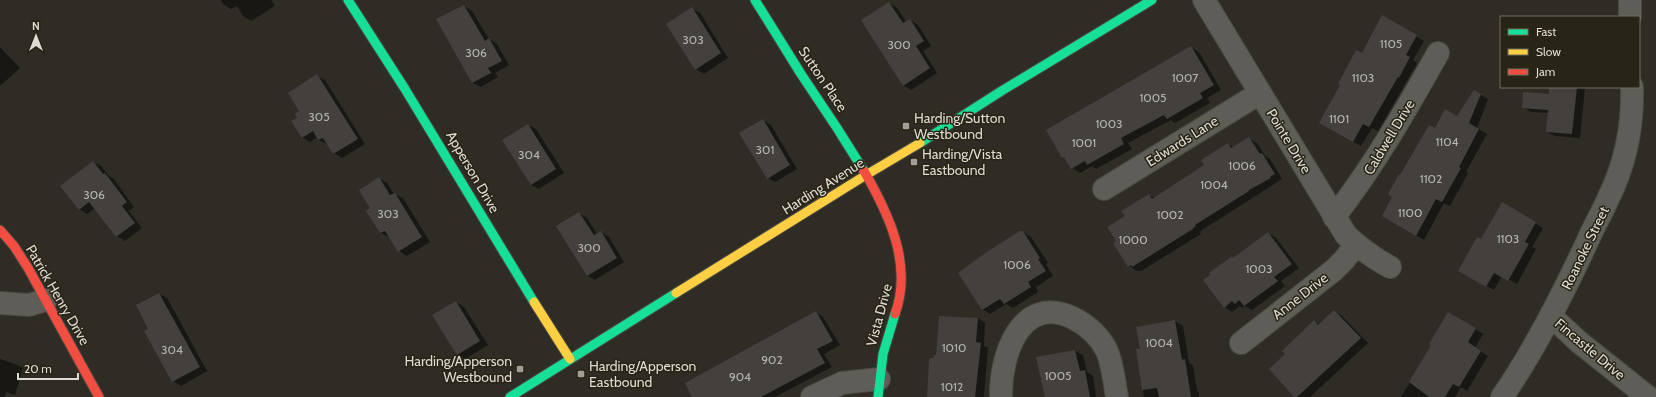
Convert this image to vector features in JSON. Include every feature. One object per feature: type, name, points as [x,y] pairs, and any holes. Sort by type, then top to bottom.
[{"type":"main road","name":"Apperson Drive","points":[[348,0],[433,132],[496,239],[570,359]]},
{"type":"main road","name":"Sutton Place","points":[[755,0],[809,86],[829,113],[866,175]]},
{"type":"main road","name":"Harding Avenue","points":[[510,397],[866,175],[916,146],[1003,90],[1152,0]]},
{"type":"main road","name":"Vista Drive","points":[[866,175],[885,212],[902,260],[902,290],[886,340],[878,388]]},
{"type":"main road","name":"Patrick Henry Drive","points":[[0,230],[14,246],[46,300],[99,397]]},
{"type":"street","name":"Pointe Drive","points":[[1204,0],[1334,218],[1346,235],[1356,245],[1374,259],[1390,267]]},
{"type":"street","points":[[1630,0],[1630,16]]},
{"type":"street","name":"Caldwell Drive","points":[[1334,218],[1359,185],[1394,131],[1438,53]]},
{"type":"street","name":"Roanoke Street","points":[[1502,397],[1522,368],[1565,290],[1608,199],[1619,172],[1629,131],[1632,88]]},
{"type":"street","name":"Edwards Lane","points":[[1104,189],[1260,93]]},
{"type":"street","name":"Anne Drive","points":[[1241,343],[1334,270],[1356,245]]},
{"type":"street","points":[[0,303],[29,305],[46,300]]},
{"type":"street","points":[[1001,397],[1000,387],[1005,356],[1017,331],[1027,321],[1034,317],[1052,313],[1063,314],[1077,320],[1098,338],[1109,357],[1117,397]]},
{"type":"street","name":"Fincastle Drive","points":[[1551,316],[1578,342],[1648,397]]},
{"type":"street","points":[[812,397],[842,384],[878,388]]},
{"type":"building","points":[[889,2],[903,23],[910,19],[924,41],[916,46],[930,68],[903,86],[861,20]]},
{"type":"building","points":[[464,5],[485,41],[489,38],[502,61],[488,68],[491,73],[472,83],[436,19]]},
{"type":"building","points":[[692,7],[721,53],[695,70],[666,24]]},
{"type":"building","points":[[1382,15],[1417,35],[1406,55],[1410,57],[1399,78],[1398,77],[1369,127],[1363,124],[1353,142],[1319,123],[1340,85],[1338,84],[1356,50],[1362,53]]},
{"type":"building","points":[[1191,46],[1214,85],[1200,93],[1203,98],[1167,119],[1164,115],[1121,138],[1124,144],[1087,165],[1085,161],[1071,169],[1064,157],[1062,158],[1046,130]]},
{"type":"building","points":[[317,74],[358,139],[333,154],[323,138],[318,140],[313,131],[302,138],[291,121],[297,118],[295,114],[299,111],[288,93]]},
{"type":"building","points":[[1549,88],[1577,88],[1572,134],[1546,132],[1548,110],[1522,108],[1523,92],[1549,94]]},
{"type":"building","points":[[1474,90],[1481,94],[1469,123],[1479,129],[1459,167],[1461,168],[1442,202],[1436,199],[1416,236],[1382,216],[1392,197],[1388,194],[1429,125],[1435,128],[1445,109],[1457,116]]},
{"type":"building","points":[[763,119],[790,165],[767,179],[739,133]]},
{"type":"building","points":[[528,124],[556,169],[531,185],[502,140]]},
{"type":"building","points":[[1249,137],[1260,154],[1262,153],[1275,174],[1270,177],[1271,178],[1249,190],[1195,225],[1196,226],[1193,229],[1132,267],[1131,265],[1128,267],[1113,243],[1116,241],[1107,227],[1125,216],[1121,211],[1149,194],[1152,199],[1204,165],[1201,160],[1228,143],[1231,148]]},
{"type":"building","points":[[93,161],[103,174],[105,173],[127,202],[122,206],[135,223],[116,237],[89,202],[79,210],[60,186]]},
{"type":"building","points":[[379,177],[390,195],[395,193],[422,237],[398,252],[385,231],[380,233],[366,211],[370,208],[359,190]]},
{"type":"building","points":[[1502,202],[1536,222],[1525,242],[1529,244],[1508,281],[1494,273],[1486,287],[1458,271],[1477,237],[1481,239]]},
{"type":"building","points":[[579,212],[594,235],[601,231],[617,258],[587,276],[556,226]]},
{"type":"building","points":[[1020,231],[1023,231],[1040,258],[1038,259],[1046,271],[1028,282],[1031,287],[1004,304],[1000,299],[982,310],[958,273],[988,251]]},
{"type":"building","points":[[1268,232],[1292,264],[1274,277],[1278,281],[1244,306],[1239,300],[1235,304],[1232,301],[1224,308],[1203,280],[1210,275],[1209,273],[1232,256],[1233,258]]},
{"type":"building","points":[[159,293],[200,367],[172,382],[144,331],[148,329],[136,305]]},
{"type":"building","points":[[456,301],[480,341],[457,355],[432,315]]},
{"type":"building","points":[[1334,310],[1361,338],[1297,397],[1294,397],[1269,369],[1285,354],[1282,351],[1314,320],[1318,325]]},
{"type":"building","points":[[816,311],[833,341],[817,349],[825,363],[761,397],[692,397],[685,383]]},
{"type":"building","points":[[1448,312],[1476,328],[1468,342],[1481,351],[1459,387],[1453,384],[1445,397],[1429,397],[1409,382],[1431,345],[1429,344]]},
{"type":"building","points":[[939,316],[978,318],[976,342],[981,343],[975,397],[927,397],[929,360],[930,358],[934,358],[934,355],[936,355]]},
{"type":"building","points":[[1175,320],[1182,360],[1185,359],[1191,397],[1159,397],[1157,388],[1142,390],[1136,349],[1140,349],[1136,327]]},
{"type":"building","points":[[1075,350],[1080,371],[1085,370],[1090,397],[1045,397],[1036,357]]},
{"type":"traffic: fast","points":[[348,0],[405,89],[534,302]]},
{"type":"traffic: fast","points":[[755,0],[864,171]]},
{"type":"traffic: fast","points":[[920,143],[1003,90],[1152,0]]},
{"type":"traffic: fast","points":[[510,397],[676,293]]},
{"type":"traffic: fast","points":[[878,397],[883,354],[895,314]]},
{"type":"traffic: slow","points":[[676,293],[920,143]]},
{"type":"traffic: slow","points":[[534,302],[570,359]]},
{"type":"traffic: jam","points":[[864,171],[890,222],[896,240],[900,259],[901,277],[900,296],[895,314]]},
{"type":"traffic: jam","points":[[0,230],[14,246],[28,268],[99,397]]},
{"type":"place","name":"Harding/Sutton Westbound","points":[[906,126]]},
{"type":"place","name":"Harding/Vista Eastbound","points":[[914,162]]},
{"type":"place","name":"Harding/Apperson Westbound","points":[[520,369]]},
{"type":"place","name":"Harding/Apperson Eastbound","points":[[581,374]]}]
